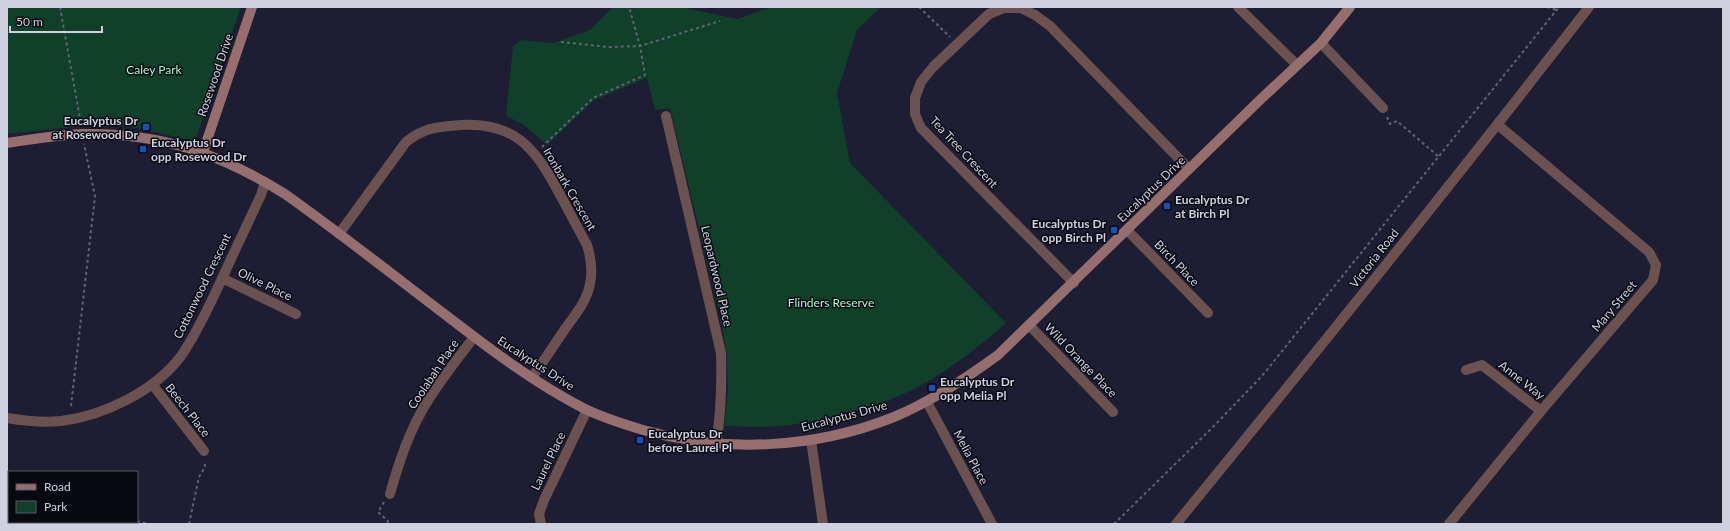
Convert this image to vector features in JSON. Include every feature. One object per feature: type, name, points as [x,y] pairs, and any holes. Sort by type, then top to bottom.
[{"type":"street","name":"Rosewood Drive","points":[[203,152],[252,7]]},
{"type":"street","points":[[1238,7],[1297,65]]},
{"type":"street","name":"Eucalyptus Drive","points":[[7,142],[82,134],[111,134],[141,137],[203,152],[232,164],[265,182],[339,234],[474,337],[532,377],[587,410],[614,421],[661,435],[693,442],[769,445],[811,440],[867,426],[893,417],[927,402],[962,382],[998,355],[1030,326],[1321,43],[1350,7]]},
{"type":"street","name":"Victoria Road","points":[[1176,524],[1297,376],[1437,199],[1498,125],[1590,7]]},
{"type":"street","name":"Tea Tree Crescent","points":[[1074,283],[922,128],[915,114],[915,98],[921,82],[933,67],[988,14],[1004,8],[1021,8],[1035,14],[1050,26],[1190,169]]},
{"type":"street","points":[[1321,43],[1383,108]]},
{"type":"street","name":"Leopardwood Place","points":[[666,116],[721,353],[722,383],[719,427],[716,444]]},
{"type":"street","name":"Ironbark Crescent","points":[[339,234],[406,142],[419,132],[432,128],[468,125],[500,129],[518,138],[536,154],[547,171],[587,245],[591,258],[592,272],[590,285],[580,308],[532,377]]},
{"type":"street","name":"Mary Street","points":[[1449,524],[1541,411],[1653,280],[1656,265],[1648,252],[1498,125]]},
{"type":"street","name":"Cottonwood Crescent","points":[[7,418],[42,422],[62,421],[80,417],[119,404],[152,384],[165,373],[188,346],[202,320],[261,195],[265,182]]},
{"type":"street","name":"Birch Place","points":[[1127,230],[1208,313]]},
{"type":"street","name":"Olive Place","points":[[222,278],[296,314]]},
{"type":"street","name":"Wild Orange Place","points":[[1030,326],[1113,412]]},
{"type":"street","name":"Coolabah Place","points":[[390,494],[399,463],[410,434],[428,400],[474,337]]},
{"type":"street","name":"Anne Way","points":[[1466,370],[1482,365],[1541,411]]},
{"type":"street","name":"Beech Place","points":[[152,384],[204,451]]},
{"type":"street","name":"Melia Place","points":[[927,402],[992,524]]},
{"type":"street","name":"Laurel Place","points":[[541,524],[540,514],[544,500],[587,410]]},
{"type":"street","points":[[811,440],[823,524]]},
{"type":"path","points":[[60,7],[82,134],[95,196],[71,406]]},
{"type":"path","points":[[536,154],[542,145],[593,98],[645,76],[640,46],[629,7]]},
{"type":"path","points":[[919,7],[957,44]]},
{"type":"path","points":[[1547,7],[1557,10]]},
{"type":"path","points":[[1114,524],[1254,385],[1559,7]]},
{"type":"path","points":[[561,42],[608,47],[640,46],[720,21]]},
{"type":"path","points":[[1383,108],[1390,124],[1397,122],[1438,156]]},
{"type":"path","points":[[189,524],[199,477],[205,467],[204,451]]},
{"type":"path","points":[[387,524],[388,521],[378,512],[390,494]]},
{"type":"path","points":[[138,521],[149,524]]},
{"type":"green space","name":"Caley Park","points":[[7,7],[241,7],[195,141],[131,127],[101,124],[7,134]]},
{"type":"green space","name":"Flinders Reserve","points":[[613,7],[681,7],[737,19],[772,7],[881,7],[857,30],[837,93],[850,163],[1006,323],[943,372],[901,395],[877,404],[853,412],[793,425],[763,427],[724,426],[728,389],[727,355],[721,320],[670,108],[655,110],[647,78],[594,100],[547,145],[523,124],[506,116],[513,46],[521,40],[553,43],[590,30]]},
{"type":"place","name":"Eucalyptus Dr at Rosewood Dr","points":[[146,127]]},
{"type":"place","name":"Eucalyptus Dr opp Rosewood Dr","points":[[143,149]]},
{"type":"place","name":"Eucalyptus Dr at Birch Pl","points":[[1167,206]]},
{"type":"place","name":"Eucalyptus Dr opp Birch Pl","points":[[1114,230]]},
{"type":"place","name":"Eucalyptus Dr opp Melia Pl","points":[[932,388]]},
{"type":"place","name":"Eucalyptus Dr before Laurel Pl","points":[[640,440]]}]
